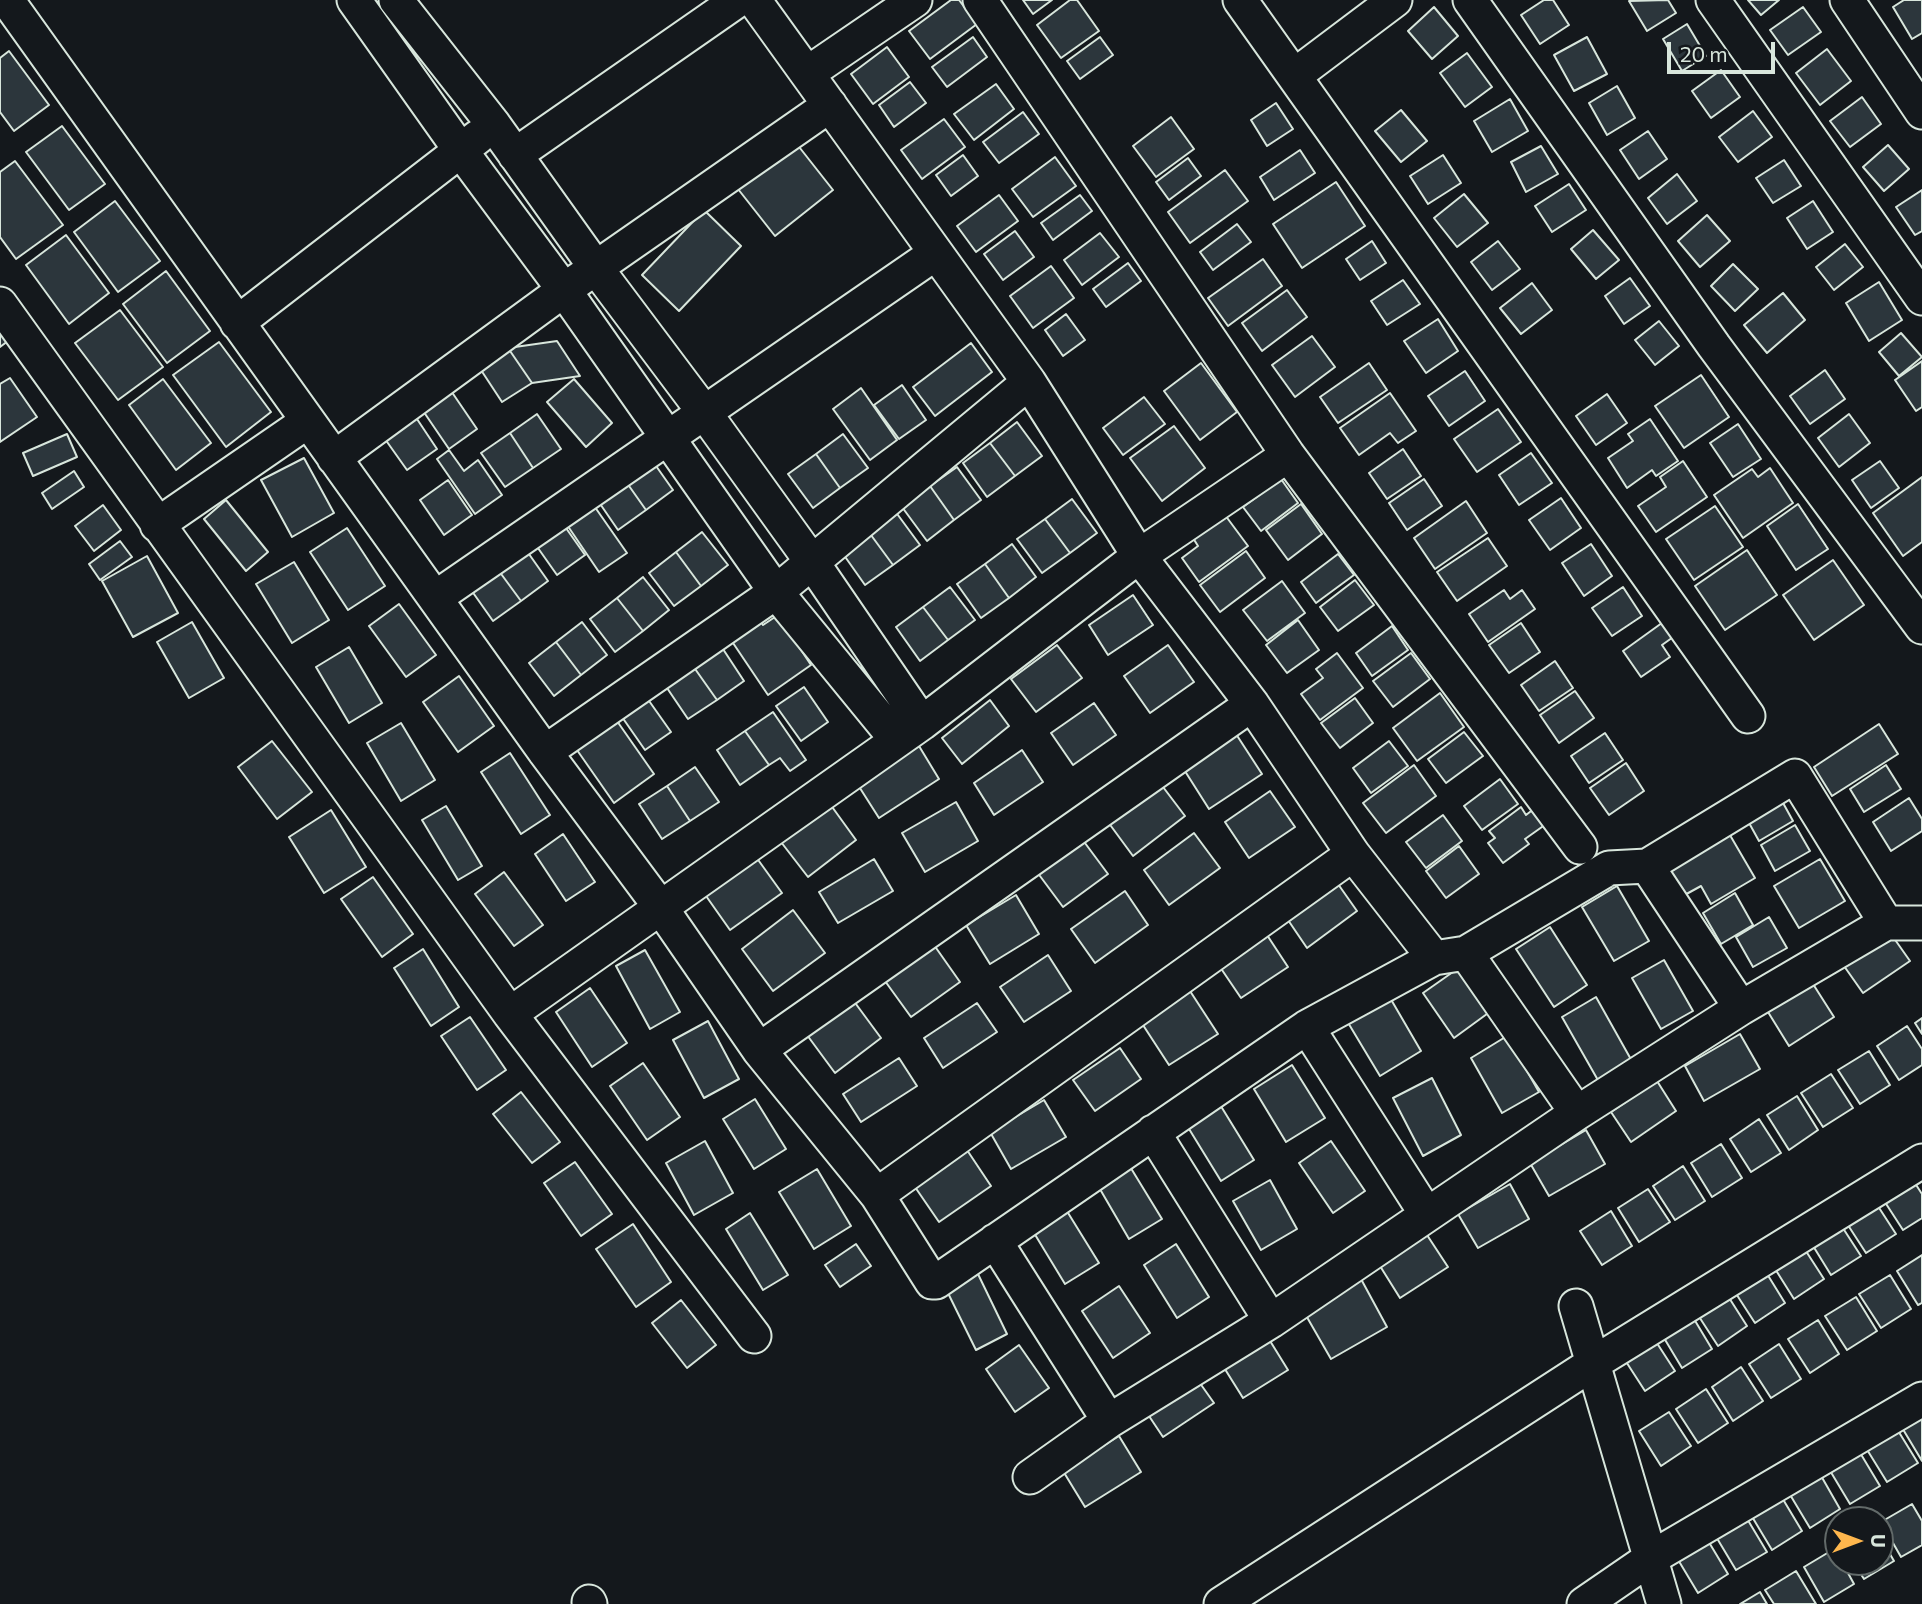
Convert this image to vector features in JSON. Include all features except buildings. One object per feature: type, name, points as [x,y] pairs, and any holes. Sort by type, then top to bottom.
[{"type":"street","points":[[7,0],[545,752],[661,908],[759,1050],[877,1195],[932,1282],[936,1282],[1307,1027],[1434,958],[1466,953],[1609,868],[1647,866],[1795,776],[1886,923]]},
{"type":"street","points":[[396,0],[494,125],[812,562],[909,731]]},
{"type":"street","points":[[515,155],[738,0]]},
{"type":"street","points":[[754,0],[1029,382],[1139,556],[1252,704],[1353,854],[1434,958]]},
{"type":"street","points":[[808,74],[915,0]]},
{"type":"street","points":[[979,0],[1288,454],[1580,846]]},
{"type":"street","points":[[1240,0],[1748,716]]},
{"type":"street","points":[[1294,76],[1395,0]]},
{"type":"street","points":[[1470,0],[1714,346],[1922,627]]},
{"type":"street","points":[[1713,0],[1922,298]]},
{"type":"street","points":[[1847,0],[1922,112]]},
{"type":"street","points":[[367,5],[461,151],[565,290],[776,592],[909,731]]},
{"type":"street","points":[[334,458],[565,290],[830,105]]},
{"type":"street","points":[[237,323],[494,125]]},
{"type":"street","points":[[435,598],[936,253]]},
{"type":"street","points":[[0,304],[510,1014],[754,1336]]},
{"type":"street","points":[[545,752],[776,592],[1029,382]]},
{"type":"street","points":[[157,526],[308,422]]},
{"type":"street","points":[[510,1014],[909,731],[1139,556],[1288,454]]},
{"type":"street","points":[[759,1050],[1252,704]]},
{"type":"street","points":[[877,1195],[1353,854]]},
{"type":"street","points":[[1647,866],[1741,1008]]},
{"type":"street","points":[[1030,1477],[1109,1421],[1271,1321],[1577,1114],[1741,1008],[1886,923],[1922,923]]},
{"type":"street","points":[[1466,953],[1577,1114]]},
{"type":"street","points":[[1307,1027],[1427,1215]]},
{"type":"street","points":[[1153,1132],[1271,1321]]},
{"type":"street","points":[[1221,1604],[1592,1364],[1922,1161]]},
{"type":"street","points":[[995,1241],[1109,1421]]},
{"type":"street","points":[[1576,1306],[1664,1604]]},
{"type":"street","points":[[1584,1604],[1651,1558],[1922,1399]]}]
